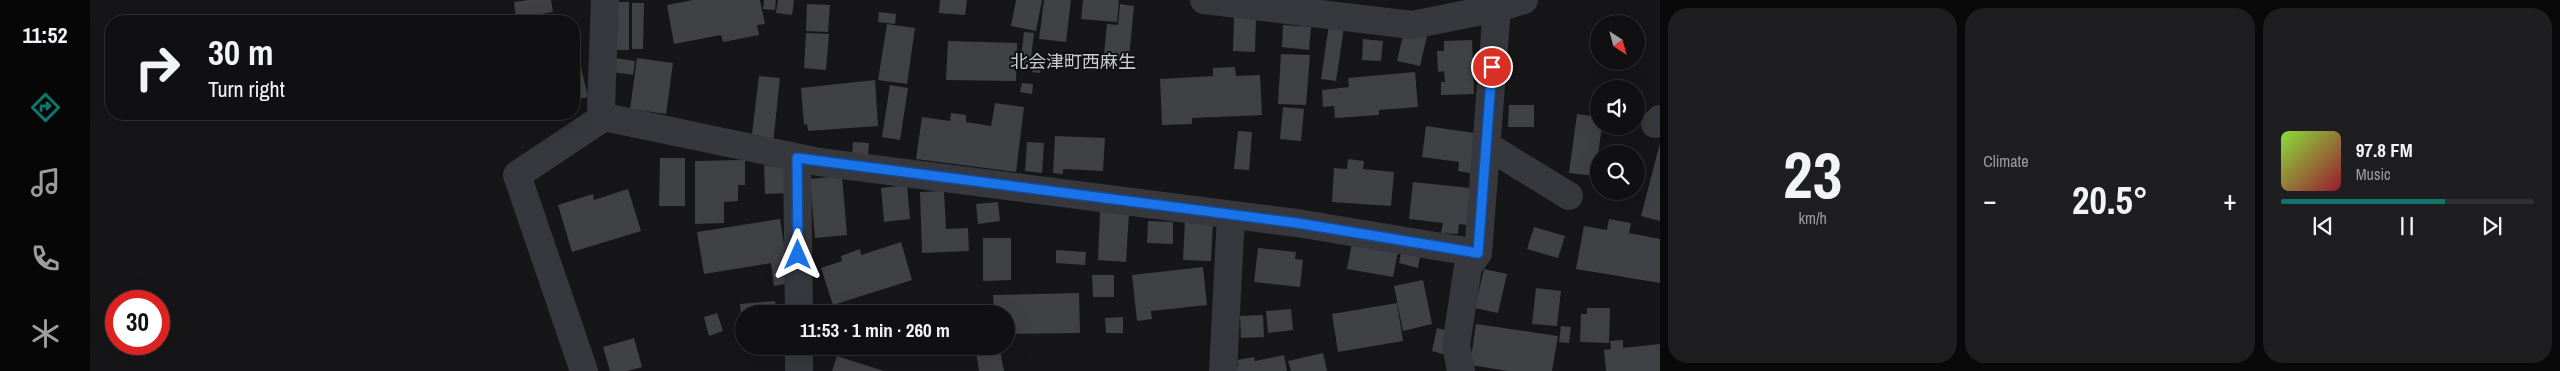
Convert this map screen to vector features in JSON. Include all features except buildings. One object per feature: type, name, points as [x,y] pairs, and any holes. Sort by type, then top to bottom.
[{"type":"street","points":[[604,117],[601,107],[605,0]]},
{"type":"street","points":[[1204,0],[1412,24],[1497,8],[1524,0]]},
{"type":"street","points":[[1462,371],[1456,345],[1468,267],[1478,253],[1497,8]]},
{"type":"street","points":[[584,371],[517,175],[604,117],[797,158],[1297,223],[1478,253]]},
{"type":"street","points":[[1486,145],[1569,196]]},
{"type":"street","points":[[797,158],[798,305]]},
{"type":"street","points":[[1223,371],[1232,215]]},
{"type":"street","points":[[799,355],[799,371]]},
{"type":"district","name":"北会津町西麻生","points":[[1073,62]]},
{"type":"route","points":[[798,255],[797,158],[1297,223],[1478,253],[1492,67]]}]
